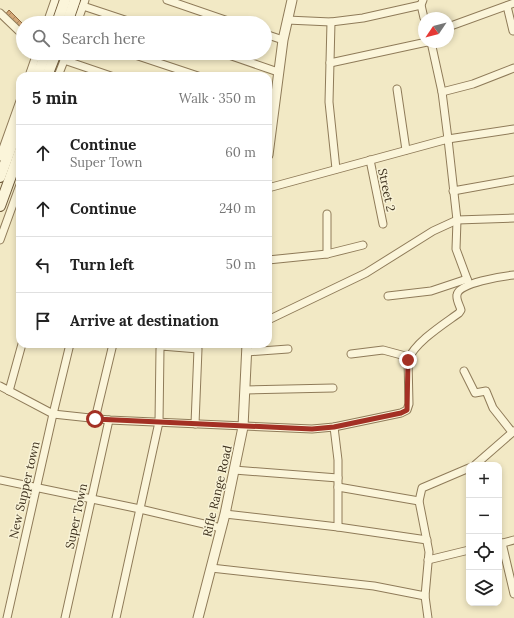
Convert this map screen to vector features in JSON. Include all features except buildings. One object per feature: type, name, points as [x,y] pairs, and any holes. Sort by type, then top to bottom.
[{"type":"main road","points":[[59,16],[65,0]]},
{"type":"main road","points":[[72,16],[81,2]]},
{"type":"main road","points":[[39,72],[43,60]]},
{"type":"main road","points":[[49,72],[53,60]]},
{"type":"main road","points":[[0,177],[16,134]]},
{"type":"main road","points":[[0,206],[16,162]]},
{"type":"street","points":[[50,16],[56,0]]},
{"type":"street","points":[[167,0],[214,16]]},
{"type":"street","points":[[272,96],[278,72],[286,20],[292,0]]},
{"type":"street","points":[[78,16],[81,2],[116,16]]},
{"type":"street","points":[[286,20],[331,22],[363,18],[422,3]]},
{"type":"street","points":[[454,25],[511,5],[513,30]]},
{"type":"street","points":[[0,13],[16,28]]},
{"type":"street","points":[[331,22],[329,102],[336,169]]},
{"type":"street","points":[[272,36],[283,40]]},
{"type":"street","points":[[330,63],[418,44]]},
{"type":"street","points":[[432,48],[442,92],[448,139],[457,220],[456,249],[468,282]]},
{"type":"street","points":[[30,72],[35,60]]},
{"type":"street","points":[[60,72],[65,60]]},
{"type":"street","points":[[73,60],[101,72]]},
{"type":"street","points":[[149,60],[186,72]]},
{"type":"street","points":[[243,60],[278,72]]},
{"type":"street","points":[[442,92],[474,84],[514,68]]},
{"type":"street","points":[[397,89],[406,150]]},
{"type":"street","points":[[0,157],[16,112]]},
{"type":"street","points":[[272,187],[448,139],[514,129]]},
{"type":"street","points":[[0,134],[7,137]]},
{"type":"street","name":"Street 2","points":[[370,160],[383,224]]},
{"type":"street","points":[[453,191],[514,180]]},
{"type":"street","points":[[0,240],[16,196]]},
{"type":"street","points":[[327,214],[327,254]]},
{"type":"street","points":[[272,318],[366,273],[433,232],[457,220],[514,218]]},
{"type":"street","points":[[272,260],[327,254],[363,246]]},
{"type":"street","points":[[388,296],[431,291],[468,282],[514,275]]},
{"type":"street","points":[[0,386],[52,414],[109,420],[312,429],[334,427],[401,413],[407,410],[409,357],[435,330],[459,313],[461,310],[457,294],[468,282]]},
{"type":"street","points":[[9,391],[21,348]]},
{"type":"street","points":[[52,414],[69,348]]},
{"type":"street","points":[[95,419],[112,348]]},
{"type":"street","points":[[116,618],[160,422],[160,348]]},
{"type":"street","points":[[180,348],[198,350],[195,424]]},
{"type":"street","points":[[247,348],[288,349]]},
{"type":"street","name":"Rifle Range Road","points":[[198,618],[225,514],[243,427],[247,348]]},
{"type":"street","points":[[351,354],[383,350],[409,357]]},
{"type":"street","points":[[464,371],[475,393],[486,391],[494,408],[513,431],[478,462]]},
{"type":"street","points":[[245,390],[333,388]]},
{"type":"street","name":"New Supper town","points":[[7,618],[52,414]]},
{"type":"street","name":"Super Town","points":[[65,618],[109,420]]},
{"type":"street","points":[[334,427],[338,478],[338,527]]},
{"type":"street","points":[[428,618],[425,596],[428,560],[427,540],[419,501],[422,488],[466,469]]},
{"type":"street","points":[[234,470],[338,478]]},
{"type":"street","points":[[0,480],[92,498],[221,528]]},
{"type":"street","points":[[338,487],[419,501]]},
{"type":"street","points":[[225,514],[338,527],[427,540]]},
{"type":"street","points":[[502,543],[514,540]]},
{"type":"street","points":[[502,550],[514,594]]},
{"type":"street","points":[[428,560],[466,551]]},
{"type":"street","points":[[211,568],[374,586],[425,596]]},
{"type":"route","points":[[95,419],[243,427],[312,429],[334,427],[401,413],[407,410],[408,360]]}]
